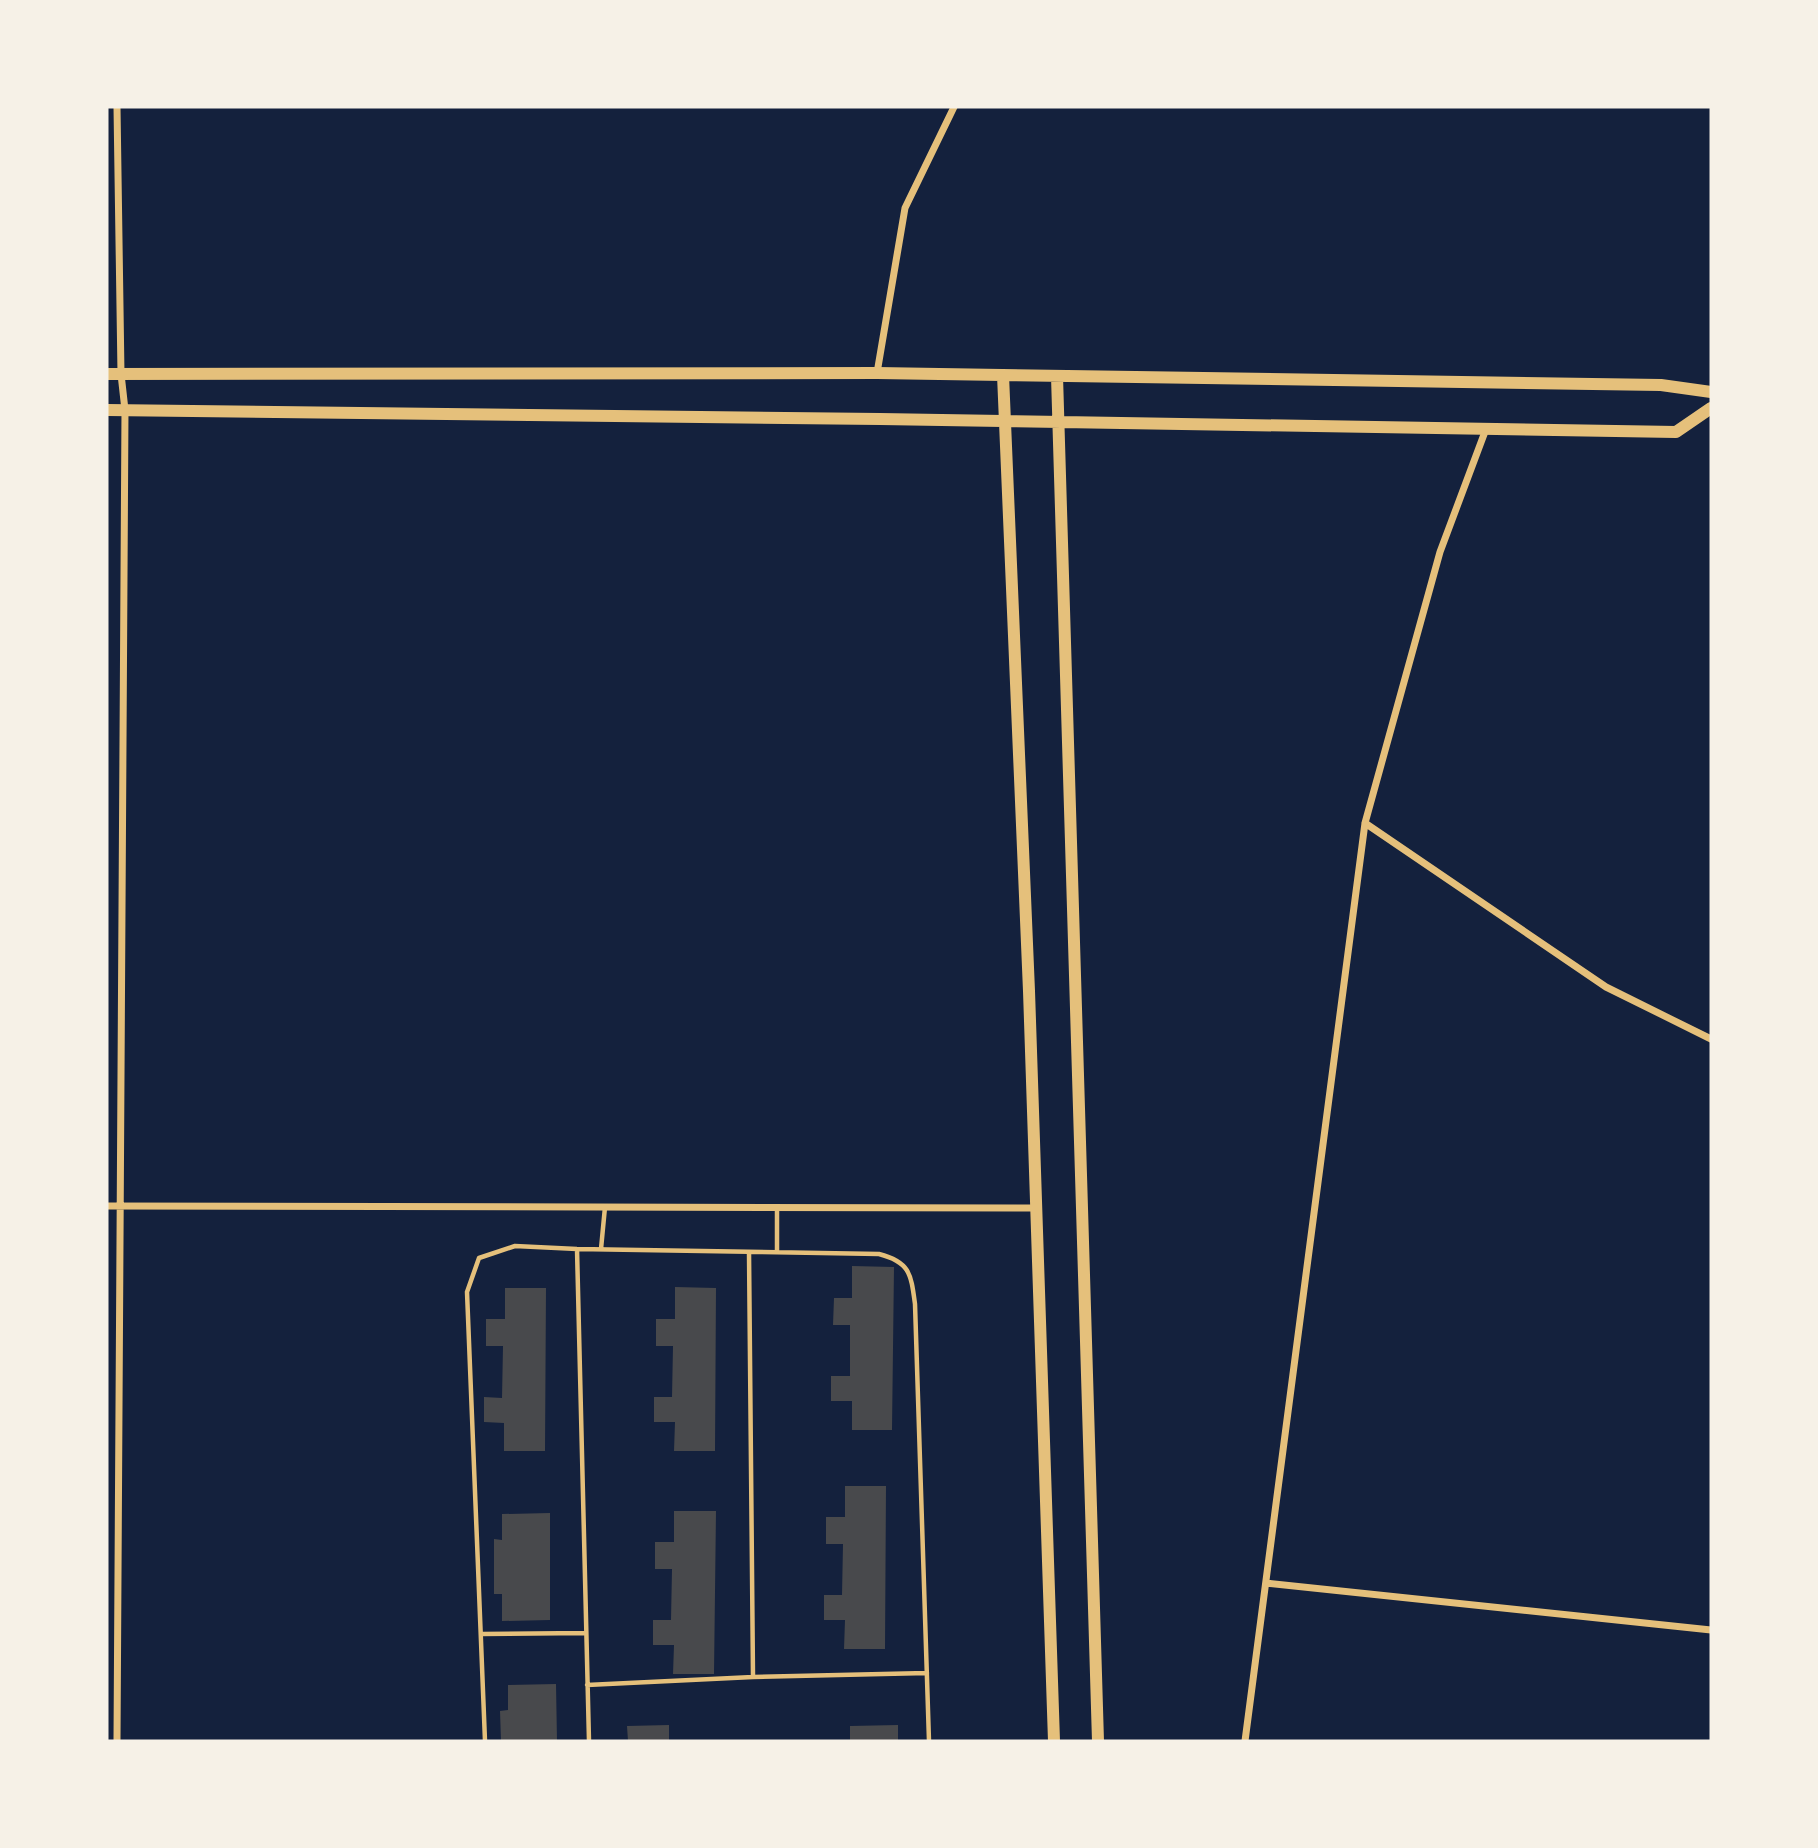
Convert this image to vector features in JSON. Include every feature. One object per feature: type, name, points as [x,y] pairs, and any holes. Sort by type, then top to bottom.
[{"type":"main road","points":[[107,374],[877,373],[1647,385],[1711,392]]},
{"type":"main road","points":[[1003,375],[1019,725],[1054,1741]]},
{"type":"main road","points":[[1057,376],[1098,1741]]},
{"type":"main road","points":[[107,410],[1004,420],[1676,432],[1711,408]]},
{"type":"street","points":[[117,107],[121,374],[125,410],[117,1741]]},
{"type":"street","points":[[877,373],[905,208],[954,107]]},
{"type":"street","points":[[1245,1741],[1366,823],[1440,552],[1486,429]]},
{"type":"street","points":[[1366,823],[1606,987],[1711,1039]]},
{"type":"street","points":[[107,1206],[1036,1208]]},
{"type":"street","points":[[1266,1583],[1711,1630]]},
{"type":"lane","points":[[601,1249],[605,1208]]},
{"type":"lane","points":[[777,1208],[777,1252]]},
{"type":"lane","points":[[485,1741],[467,1292],[479,1258],[515,1246],[879,1254],[899,1259],[911,1276],[915,1304],[929,1741]]},
{"type":"lane","points":[[577,1249],[589,1741]]},
{"type":"lane","points":[[749,1252],[753,1677]]},
{"type":"lane","points":[[481,1634],[586,1633]]},
{"type":"lane","points":[[587,1685],[753,1677],[927,1674]]},
{"type":"building","points":[[852,1266],[894,1267],[892,1430],[852,1430],[852,1401],[831,1401],[831,1376],[850,1376],[850,1325],[833,1325],[834,1298],[852,1298]]},
{"type":"building","points":[[675,1287],[716,1288],[715,1451],[674,1451],[675,1422],[654,1422],[654,1397],[672,1397],[673,1346],[656,1346],[656,1319],[675,1319]]},
{"type":"building","points":[[505,1288],[546,1288],[545,1451],[504,1451],[504,1423],[484,1422],[484,1397],[502,1398],[503,1346],[486,1346],[486,1319],[505,1319]]},
{"type":"building","points":[[845,1486],[886,1486],[885,1649],[844,1649],[845,1620],[824,1620],[824,1595],[842,1595],[843,1544],[826,1544],[826,1517],[845,1517]]},
{"type":"building","points":[[674,1511],[716,1511],[714,1674],[673,1674],[674,1645],[653,1645],[653,1620],[671,1620],[672,1569],[655,1569],[655,1542],[674,1542]]},
{"type":"building","points":[[550,1513],[550,1620],[502,1621],[502,1594],[494,1594],[494,1539],[502,1540],[502,1514]]},
{"type":"building","points":[[556,1684],[557,1741],[501,1741],[500,1711],[508,1710],[508,1685]]},
{"type":"building","points":[[669,1725],[669,1741],[628,1741],[627,1726]]},
{"type":"building","points":[[898,1725],[898,1741],[850,1741],[850,1726]]}]
